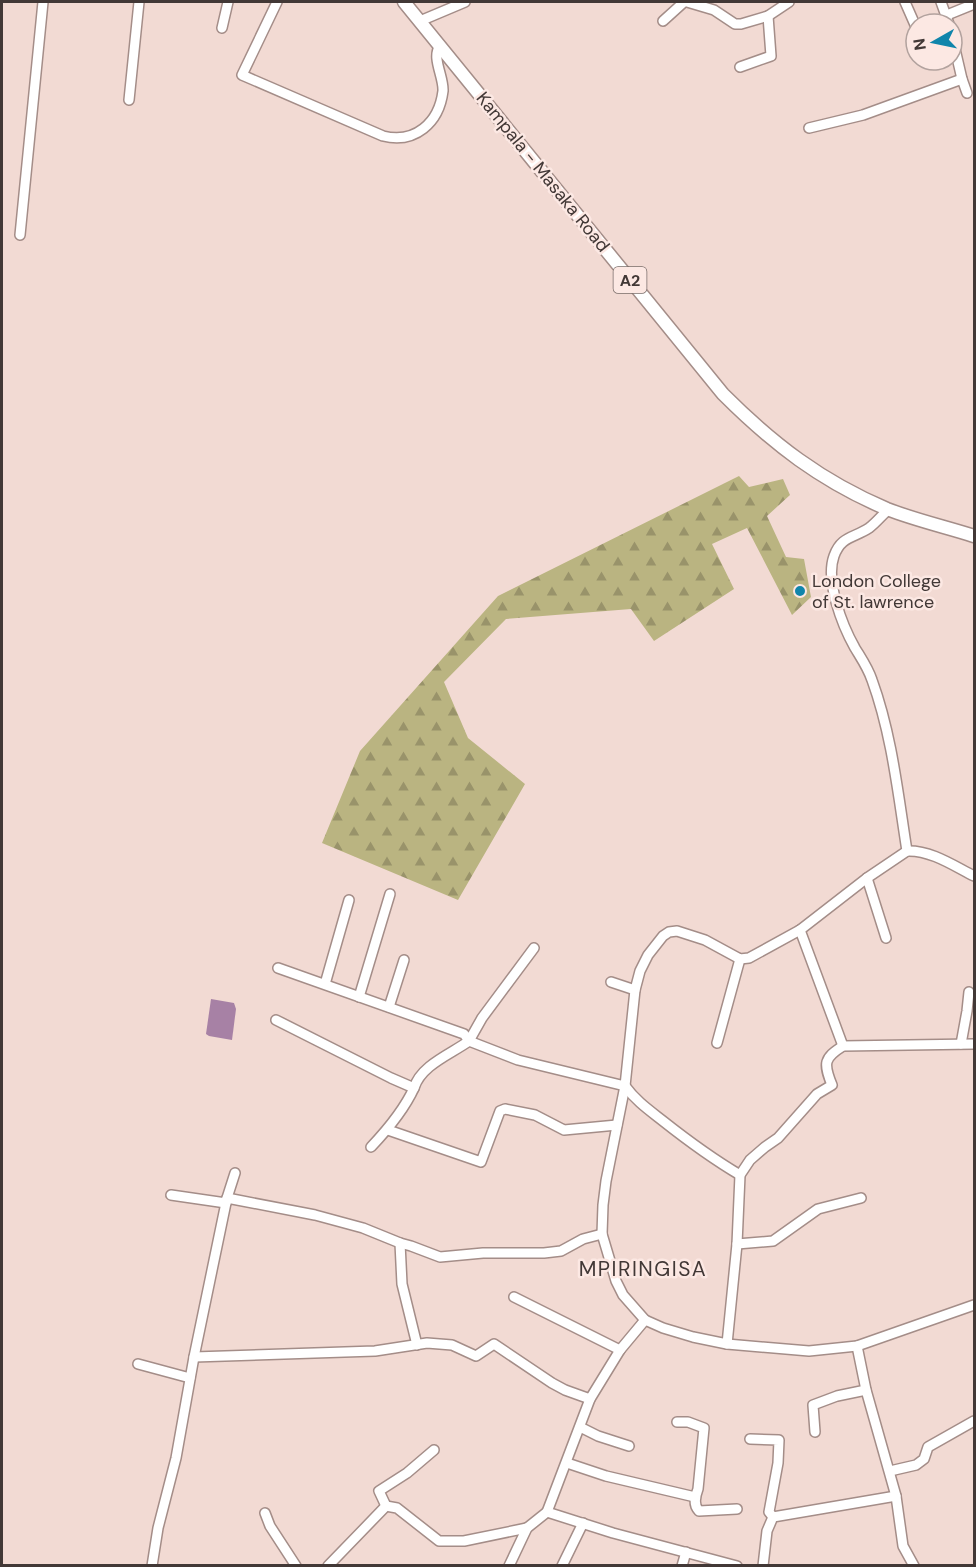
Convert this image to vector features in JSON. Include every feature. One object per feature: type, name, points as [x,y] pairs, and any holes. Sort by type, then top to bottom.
[{"type":"main road","name":"Kampala - Masaka Road","points":[[404,2],[723,394],[775,443],[842,488],[889,509],[975,536]]},
{"type":"street","points":[[20,235],[43,2]]},
{"type":"street","points":[[129,100],[139,2]]},
{"type":"street","points":[[222,28],[228,2]]},
{"type":"street","points":[[277,2],[242,75],[392,139],[414,135],[431,122],[443,91],[436,55],[436,50],[440,46]]},
{"type":"street","points":[[420,21],[465,2]]},
{"type":"street","points":[[663,21],[686,2],[714,10],[735,24],[741,24],[768,16],[789,2]]},
{"type":"street","points":[[961,12],[975,4]]},
{"type":"street","points":[[740,67],[771,56],[768,16]]},
{"type":"street","points":[[960,72],[967,93]]},
{"type":"street","points":[[809,128],[863,115],[962,79]]},
{"type":"street","points":[[889,509],[868,529],[850,536],[842,543],[835,553],[831,567],[832,585],[839,612],[854,647],[867,666],[878,698],[888,740],[907,851]]},
{"type":"street","points":[[975,876],[919,851],[907,851],[867,878],[800,930],[749,958],[740,959],[705,940],[677,931],[663,936],[648,955],[640,971],[635,990],[625,1086],[606,1181],[602,1234],[616,1281],[623,1295],[645,1320],[693,1337],[727,1344],[808,1351],[857,1346],[975,1305]]},
{"type":"street","points":[[867,878],[886,938]]},
{"type":"street","points":[[359,997],[390,894]]},
{"type":"street","points":[[325,984],[349,900]]},
{"type":"street","points":[[800,930],[843,1046]]},
{"type":"street","points":[[371,1147],[388,1130],[409,1099],[416,1079],[435,1062],[469,1041],[482,1018],[534,948]]},
{"type":"street","points":[[717,1043],[740,959]]},
{"type":"street","points":[[389,1007],[404,960]]},
{"type":"street","points":[[278,968],[464,1035],[469,1041],[518,1060],[625,1086],[633,1097],[675,1130],[740,1175]]},
{"type":"street","points":[[611,982],[635,990]]},
{"type":"street","points":[[961,1044],[969,992]]},
{"type":"street","points":[[276,1020],[414,1088]]},
{"type":"street","points":[[727,1344],[737,1244],[740,1175],[750,1160],[778,1138],[817,1094],[832,1085],[827,1066],[831,1053],[843,1046],[975,1044]]},
{"type":"street","points":[[388,1130],[480,1162],[500,1111],[505,1109],[535,1115],[564,1130],[617,1125]]},
{"type":"street","points":[[152,1566],[158,1528],[176,1458],[194,1357],[234,1173]]},
{"type":"street","points":[[171,1195],[315,1215],[363,1227],[440,1257],[483,1253],[561,1251],[583,1239],[602,1234]]},
{"type":"street","points":[[737,1244],[772,1241],[818,1209],[861,1198]]},
{"type":"street","points":[[400,1243],[402,1284],[417,1345]]},
{"type":"street","points":[[514,1297],[620,1350]]},
{"type":"street","points":[[387,1506],[397,1508],[439,1541],[464,1541],[527,1528],[548,1512],[590,1399],[620,1350],[645,1320]]},
{"type":"street","points":[[194,1357],[375,1351],[428,1342],[452,1345],[476,1356],[494,1344],[552,1383],[590,1399]]},
{"type":"street","points":[[857,1346],[866,1390],[896,1496],[903,1546],[914,1566]]},
{"type":"street","points":[[138,1364],[190,1377]]},
{"type":"street","points":[[815,1432],[813,1405],[837,1396],[866,1390]]},
{"type":"street","points":[[890,1471],[916,1465],[924,1459],[928,1447],[975,1421]]},
{"type":"street","points":[[676,1422],[688,1422],[704,1428],[698,1490],[695,1497],[696,1508],[699,1511],[737,1509]]},
{"type":"street","points":[[580,1427],[598,1436],[629,1446]]},
{"type":"street","points":[[750,1439],[779,1440],[778,1463],[769,1512],[773,1517]]},
{"type":"street","points":[[387,1506],[379,1491],[407,1473],[434,1450]]},
{"type":"street","points":[[567,1463],[606,1476],[695,1497]]},
{"type":"street","points":[[773,1517],[896,1496]]},
{"type":"street","points":[[328,1566],[387,1506]]},
{"type":"street","points":[[548,1512],[737,1566]]},
{"type":"street","points":[[265,1514],[270,1526],[296,1566]]},
{"type":"street","points":[[763,1566],[767,1531],[773,1517]]},
{"type":"street","points":[[562,1566],[583,1523]]},
{"type":"street","points":[[509,1566],[527,1528]]},
{"type":"street","points":[[682,1566],[686,1552]]},
{"type":"green space","points":[[739,476],[749,487],[783,479],[790,495],[767,516],[786,557],[804,559],[811,597],[792,615],[747,528],[712,544],[734,589],[654,641],[631,609],[506,619],[444,682],[468,738],[525,784],[458,900],[322,843],[360,751],[498,596]]},
{"type":"shaded area","points":[[211,999],[234,1003],[236,1009],[232,1040],[206,1034]]},
{"type":"place","name":"London College of St. lawrence","points":[[800,591]]},
{"type":"district","name":"MPIRINGISA","points":[[643,1269]]}]
